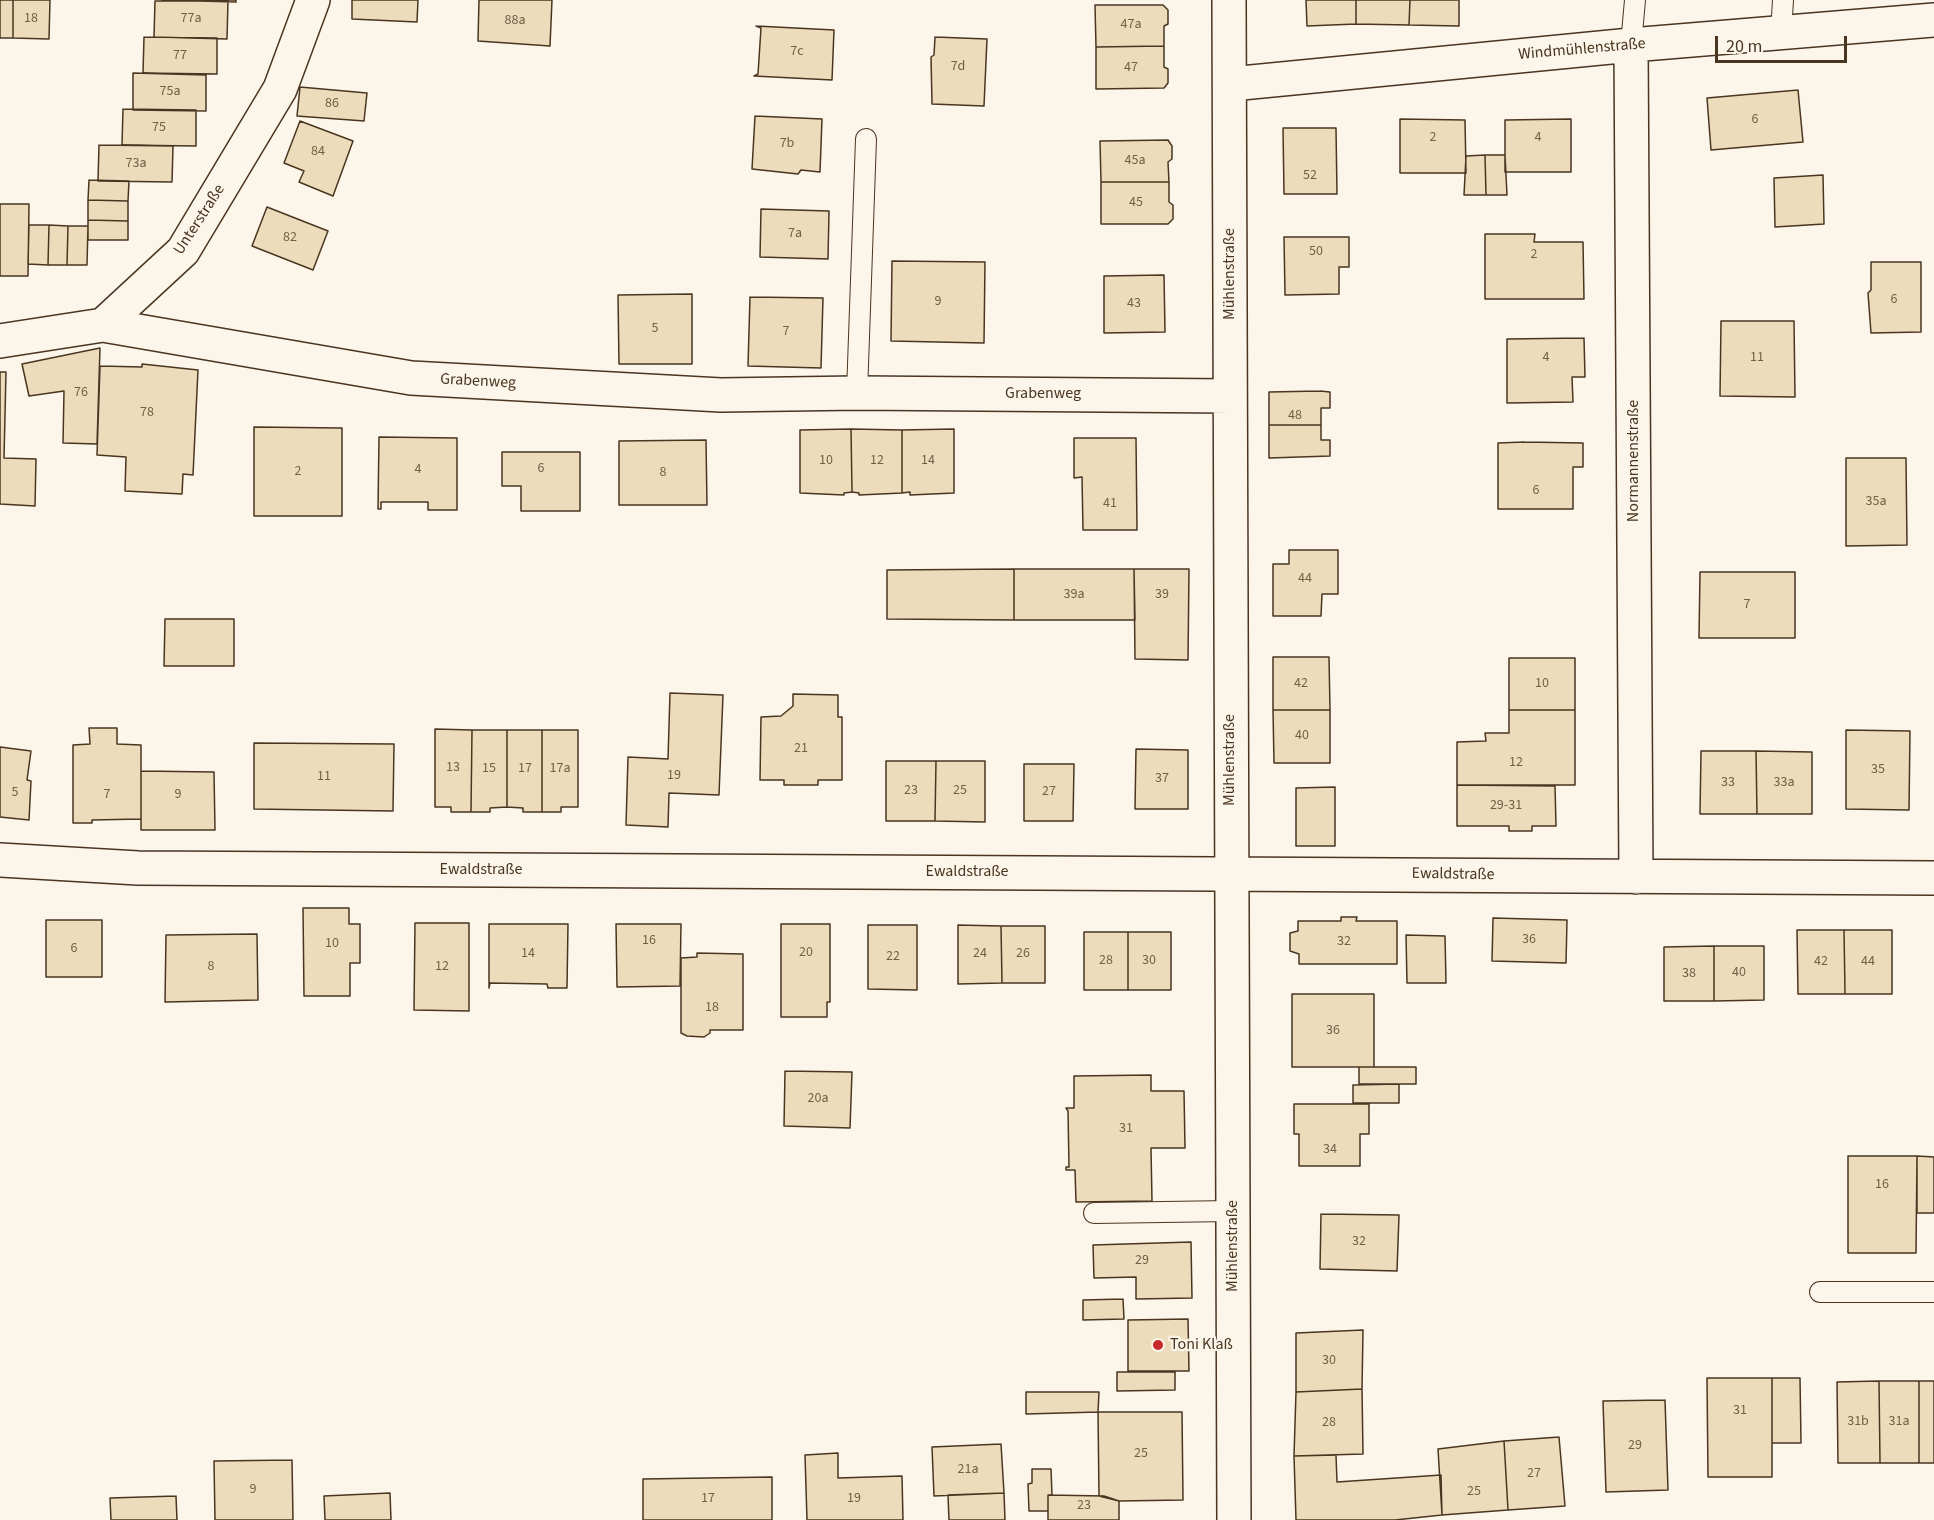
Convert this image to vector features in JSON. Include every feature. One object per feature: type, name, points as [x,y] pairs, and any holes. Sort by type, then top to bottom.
[{"type":"street","name":"Unterstraße","points":[[103,325],[183,251],[280,88],[313,0]]},
{"type":"street","name":"Mühlenstraße","points":[[1229,0],[1231,84],[1230,873],[1234,1520]]},
{"type":"street","name":"Windmühlenstraße","points":[[1231,84],[1631,45],[1934,20]]},
{"type":"street","name":"Normannenstraße","points":[[1631,45],[1636,877]]},
{"type":"street","points":[[0,341],[103,325]]},
{"type":"street","name":"Grabenweg","points":[[103,325],[411,378],[721,395],[856,393],[1230,396]]},
{"type":"street","name":"Ewaldstraße","points":[[0,860],[138,868],[1934,878]]},
{"type":"lane","points":[[1631,45],[1635,0]]},
{"type":"lane","points":[[1781,33],[1783,0]]},
{"type":"lane","points":[[856,393],[866,139]]},
{"type":"lane","points":[[1094,1213],[1232,1211]]},
{"type":"lane","points":[[1820,1292],[1934,1292]]},
{"type":"building","points":[[0,0],[13,0],[13,38],[0,38]]},
{"type":"building","points":[[13,0],[50,0],[49,39],[13,38]]},
{"type":"building","points":[[162,0],[236,0],[236,2]]},
{"type":"building","points":[[352,0],[418,0],[417,22],[352,19]]},
{"type":"building","points":[[479,0],[552,0],[550,46],[478,41]]},
{"type":"building","points":[[1306,0],[1356,0],[1356,24],[1307,26]]},
{"type":"building","points":[[1356,0],[1410,0],[1409,25],[1356,24]]},
{"type":"building","points":[[1410,0],[1459,0],[1459,26],[1409,25]]},
{"type":"building","points":[[155,1],[228,1],[227,39],[154,37]]},
{"type":"building","points":[[1095,5],[1163,5],[1168,10],[1168,24],[1164,26],[1164,46],[1096,47]]},
{"type":"building","points":[[756,26],[834,30],[832,80],[754,76],[758,74],[761,28]]},
{"type":"building","points":[[144,37],[217,38],[217,74],[143,73]]},
{"type":"building","points":[[935,37],[987,39],[984,106],[932,104],[931,57],[934,55]]},
{"type":"building","points":[[1164,46],[1164,67],[1168,69],[1168,83],[1164,88],[1096,89],[1096,47]]},
{"type":"building","points":[[133,73],[206,75],[206,111],[133,110]]},
{"type":"building","points":[[300,87],[367,93],[364,121],[297,116]]},
{"type":"building","points":[[1798,90],[1803,142],[1711,150],[1707,98]]},
{"type":"building","points":[[123,109],[196,110],[196,146],[122,145]]},
{"type":"building","points":[[755,116],[822,119],[820,172],[801,170],[798,174],[752,169]]},
{"type":"building","points":[[1400,119],[1465,120],[1466,173],[1400,173]]},
{"type":"building","points":[[1571,119],[1571,172],[1505,172],[1505,120]]},
{"type":"building","points":[[300,121],[353,141],[333,196],[299,182],[304,171],[284,163]]},
{"type":"building","points":[[1283,128],[1336,128],[1337,194],[1284,194]]},
{"type":"building","points":[[1168,140],[1172,146],[1172,159],[1168,162],[1169,182],[1101,182],[1100,141]]},
{"type":"building","points":[[99,145],[173,146],[172,182],[98,181]]},
{"type":"building","points":[[1485,155],[1505,155],[1507,195],[1486,195]]},
{"type":"building","points":[[1485,155],[1486,195],[1464,195],[1466,156]]},
{"type":"building","points":[[1823,175],[1824,224],[1775,227],[1774,178]]},
{"type":"building","points":[[89,180],[129,181],[128,201],[88,200]]},
{"type":"building","points":[[1101,182],[1169,182],[1169,202],[1173,205],[1173,219],[1168,224],[1101,224]]},
{"type":"building","points":[[88,200],[128,201],[128,221],[88,220]]},
{"type":"building","points":[[0,204],[29,204],[28,276],[0,276]]},
{"type":"building","points":[[267,207],[328,231],[313,270],[252,246]]},
{"type":"building","points":[[761,209],[829,211],[828,259],[760,257]]},
{"type":"building","points":[[88,220],[128,221],[128,240],[88,240]]},
{"type":"building","points":[[29,225],[49,225],[48,265],[28,264]]},
{"type":"building","points":[[49,225],[68,226],[67,265],[48,265]]},
{"type":"building","points":[[68,226],[88,226],[87,265],[67,265]]},
{"type":"building","points":[[1485,234],[1535,234],[1534,242],[1583,242],[1584,299],[1485,299]]},
{"type":"building","points":[[1284,237],[1349,237],[1349,267],[1339,267],[1339,294],[1285,295]]},
{"type":"building","points":[[892,261],[985,262],[984,343],[891,341]]},
{"type":"building","points":[[1871,262],[1921,262],[1921,332],[1871,333],[1868,293],[1871,290]]},
{"type":"building","points":[[1164,275],[1165,332],[1104,333],[1104,276]]},
{"type":"building","points":[[692,294],[692,364],[619,364],[618,295]]},
{"type":"building","points":[[750,297],[823,298],[821,368],[748,366]]},
{"type":"building","points":[[1721,321],[1794,321],[1795,397],[1720,396]]},
{"type":"building","points":[[1584,338],[1585,377],[1572,377],[1573,402],[1507,403],[1507,339]]},
{"type":"building","points":[[100,348],[97,444],[63,443],[64,391],[29,396],[22,364]]},
{"type":"building","points":[[142,364],[198,370],[193,475],[183,474],[182,494],[125,491],[126,457],[97,455],[100,366],[142,367]]},
{"type":"building","points":[[0,372],[6,372],[4,458],[36,459],[35,506],[0,504]]},
{"type":"building","points":[[1269,392],[1330,392],[1330,408],[1321,408],[1321,425],[1269,425]]},
{"type":"building","points":[[1269,425],[1321,425],[1321,440],[1330,440],[1330,456],[1269,458]]},
{"type":"building","points":[[254,427],[342,428],[342,516],[254,516]]},
{"type":"building","points":[[851,429],[852,492],[844,493],[844,495],[800,493],[800,430]]},
{"type":"building","points":[[851,429],[902,430],[902,493],[859,495],[859,493],[852,492]]},
{"type":"building","points":[[954,429],[954,493],[910,495],[910,492],[902,493],[902,430]]},
{"type":"building","points":[[379,437],[457,438],[457,510],[428,510],[428,502],[381,502],[381,509],[378,509]]},
{"type":"building","points":[[1074,438],[1136,438],[1137,530],[1083,530],[1082,477],[1074,478]]},
{"type":"building","points":[[706,440],[707,505],[619,505],[619,441]]},
{"type":"building","points":[[1498,443],[1583,443],[1583,467],[1573,467],[1573,509],[1498,509]]},
{"type":"building","points":[[502,452],[580,452],[580,511],[521,511],[521,486],[502,486]]},
{"type":"building","points":[[1846,458],[1906,458],[1907,545],[1846,546]]},
{"type":"building","points":[[1289,550],[1338,550],[1338,594],[1322,594],[1321,616],[1273,616],[1273,564],[1289,564]]},
{"type":"building","points":[[1014,569],[1014,620],[887,619],[887,570]]},
{"type":"building","points":[[1014,569],[1134,569],[1135,620],[1014,620]]},
{"type":"building","points":[[1134,569],[1189,569],[1188,660],[1135,659]]},
{"type":"building","points":[[1700,572],[1795,572],[1795,638],[1699,638]]},
{"type":"building","points":[[165,619],[234,619],[234,666],[164,666]]},
{"type":"building","points":[[1273,657],[1329,657],[1330,710],[1273,710]]},
{"type":"building","points":[[1509,658],[1575,658],[1575,710],[1509,710]]},
{"type":"building","points":[[670,693],[723,695],[719,795],[669,793],[668,827],[626,825],[628,757],[668,759]]},
{"type":"building","points":[[793,694],[838,695],[838,717],[842,717],[842,780],[818,780],[818,785],[784,785],[784,780],[760,780],[761,717],[781,716],[793,706]]},
{"type":"building","points":[[1273,710],[1330,710],[1330,763],[1274,763]]},
{"type":"building","points":[[1509,710],[1575,710],[1575,785],[1457,785],[1457,742],[1486,741],[1485,733],[1509,733]]},
{"type":"building","points":[[89,728],[117,728],[117,744],[141,745],[141,819],[92,820],[92,823],[73,823],[73,745],[90,744]]},
{"type":"building","points":[[435,729],[472,730],[471,812],[451,812],[451,807],[435,807]]},
{"type":"building","points":[[472,730],[507,730],[507,807],[490,808],[490,812],[471,812]]},
{"type":"building","points":[[507,730],[542,730],[542,812],[523,812],[523,808],[507,807]]},
{"type":"building","points":[[542,730],[578,730],[578,807],[561,807],[561,812],[542,812]]},
{"type":"building","points":[[1846,730],[1910,731],[1909,810],[1846,809]]},
{"type":"building","points":[[254,743],[394,744],[393,811],[254,809]]},
{"type":"building","points":[[0,747],[31,751],[27,780],[31,781],[29,820],[0,817]]},
{"type":"building","points":[[1136,749],[1188,750],[1188,809],[1135,809]]},
{"type":"building","points":[[1701,751],[1756,751],[1757,814],[1700,814]]},
{"type":"building","points":[[1756,751],[1812,752],[1812,814],[1757,814]]},
{"type":"building","points":[[886,761],[936,761],[935,821],[886,821]]},
{"type":"building","points":[[936,761],[985,761],[985,822],[935,821]]},
{"type":"building","points":[[1024,764],[1074,764],[1073,821],[1024,821]]},
{"type":"building","points":[[141,771],[214,772],[215,830],[141,830]]},
{"type":"building","points":[[1457,785],[1555,786],[1556,826],[1532,826],[1532,831],[1509,831],[1509,826],[1457,826]]},
{"type":"building","points":[[1335,787],[1335,846],[1296,846],[1296,788]]},
{"type":"building","points":[[303,908],[349,908],[349,924],[360,924],[360,963],[350,963],[350,996],[304,996]]},
{"type":"building","points":[[1341,917],[1357,917],[1356,921],[1397,921],[1397,964],[1299,964],[1299,954],[1290,951],[1290,933],[1298,931],[1298,921],[1341,921]]},
{"type":"building","points":[[1493,918],[1567,920],[1566,963],[1492,961]]},
{"type":"building","points":[[46,920],[102,920],[102,977],[46,977]]},
{"type":"building","points":[[415,923],[469,923],[469,1011],[414,1010]]},
{"type":"building","points":[[489,924],[568,924],[567,988],[548,988],[547,984],[490,983],[489,988]]},
{"type":"building","points":[[616,924],[681,924],[680,986],[617,987]]},
{"type":"building","points":[[781,924],[830,924],[830,1002],[827,1002],[827,1017],[781,1017]]},
{"type":"building","points":[[868,925],[917,925],[917,990],[868,989]]},
{"type":"building","points":[[958,925],[1001,926],[1002,983],[958,984]]},
{"type":"building","points":[[1001,926],[1045,926],[1045,983],[1002,983]]},
{"type":"building","points":[[1797,930],[1844,930],[1845,994],[1798,994]]},
{"type":"building","points":[[1844,930],[1892,930],[1892,994],[1845,994]]},
{"type":"building","points":[[1084,932],[1128,932],[1128,990],[1084,990]]},
{"type":"building","points":[[1128,932],[1171,932],[1171,990],[1128,990]]},
{"type":"building","points":[[257,934],[258,1000],[165,1002],[166,935]]},
{"type":"building","points":[[1406,935],[1445,936],[1446,983],[1407,983]]},
{"type":"building","points":[[1714,946],[1714,1001],[1664,1001],[1664,947]]},
{"type":"building","points":[[1714,946],[1764,946],[1764,1000],[1714,1001]]},
{"type":"building","points":[[697,953],[743,954],[743,1030],[710,1030],[710,1033],[704,1037],[687,1036],[681,1033],[681,958],[697,957]]},
{"type":"building","points":[[1292,994],[1374,994],[1374,1067],[1292,1067]]},
{"type":"building","points":[[1359,1067],[1416,1067],[1416,1084],[1359,1084]]},
{"type":"building","points":[[785,1071],[852,1072],[850,1128],[784,1126]]},
{"type":"building","points":[[1151,1075],[1151,1091],[1184,1091],[1185,1148],[1151,1148],[1152,1201],[1076,1202],[1075,1170],[1066,1170],[1066,1167],[1069,1167],[1068,1111],[1066,1108],[1074,1108],[1074,1076]]},
{"type":"building","points":[[1399,1084],[1399,1103],[1353,1103],[1353,1085]]},
{"type":"building","points":[[1294,1104],[1369,1104],[1369,1134],[1360,1134],[1360,1166],[1299,1166],[1299,1134],[1294,1134]]},
{"type":"building","points":[[1848,1156],[1917,1156],[1916,1253],[1848,1253]]},
{"type":"building","points":[[1917,1156],[1934,1157],[1934,1213],[1917,1213]]},
{"type":"building","points":[[1321,1214],[1399,1215],[1397,1271],[1320,1269]]},
{"type":"building","points":[[1191,1242],[1192,1298],[1136,1299],[1136,1277],[1094,1278],[1093,1245]]},
{"type":"building","points":[[1123,1299],[1124,1319],[1083,1320],[1083,1300]]},
{"type":"building","name":"Toni Klaß","points":[[1188,1319],[1189,1371],[1128,1371],[1128,1320]]},
{"type":"building","points":[[1363,1330],[1362,1389],[1296,1392],[1296,1333]]},
{"type":"building","points":[[1117,1372],[1175,1372],[1175,1390],[1117,1391]]},
{"type":"building","points":[[1707,1378],[1772,1378],[1772,1477],[1708,1477]]},
{"type":"building","points":[[1772,1378],[1800,1378],[1801,1443],[1772,1443]]},
{"type":"building","points":[[1879,1381],[1880,1463],[1838,1463],[1837,1382]]},
{"type":"building","points":[[1879,1381],[1919,1381],[1919,1463],[1880,1463]]},
{"type":"building","points":[[1919,1381],[1934,1381],[1934,1463],[1919,1463]]},
{"type":"building","points":[[1362,1389],[1363,1454],[1294,1456],[1296,1392]]},
{"type":"building","points":[[1026,1392],[1099,1392],[1098,1412],[1026,1414]]},
{"type":"building","points":[[1665,1400],[1668,1490],[1606,1492],[1603,1401]]},
{"type":"building","points":[[1098,1412],[1182,1412],[1183,1500],[1119,1501],[1099,1496]]},
{"type":"building","points":[[1559,1437],[1565,1506],[1508,1510],[1504,1441]]},
{"type":"building","points":[[1504,1441],[1508,1510],[1442,1515],[1438,1449]]},
{"type":"building","points":[[1001,1444],[1004,1493],[934,1496],[932,1447]]},
{"type":"building","points":[[838,1453],[838,1478],[902,1476],[903,1520],[807,1520],[805,1455]]},
{"type":"building","points":[[1336,1455],[1337,1482],[1441,1475],[1442,1515],[1395,1520],[1296,1520],[1294,1456]]},
{"type":"building","points":[[292,1460],[293,1520],[215,1520],[214,1461]]},
{"type":"building","points":[[1032,1469],[1051,1469],[1052,1495],[1048,1495],[1048,1511],[1029,1511],[1028,1484],[1032,1483]]},
{"type":"building","points":[[772,1477],[772,1520],[643,1520],[643,1479]]},
{"type":"building","points":[[390,1493],[391,1520],[325,1520],[324,1496]]},
{"type":"building","points":[[1004,1493],[1005,1520],[949,1520],[948,1495]]},
{"type":"building","points":[[1048,1495],[1104,1496],[1119,1501],[1119,1520],[1048,1520]]},
{"type":"building","points":[[176,1496],[177,1520],[111,1520],[110,1498]]},
{"type":"place","name":"Toni Klaß","points":[[1158,1345]]}]
